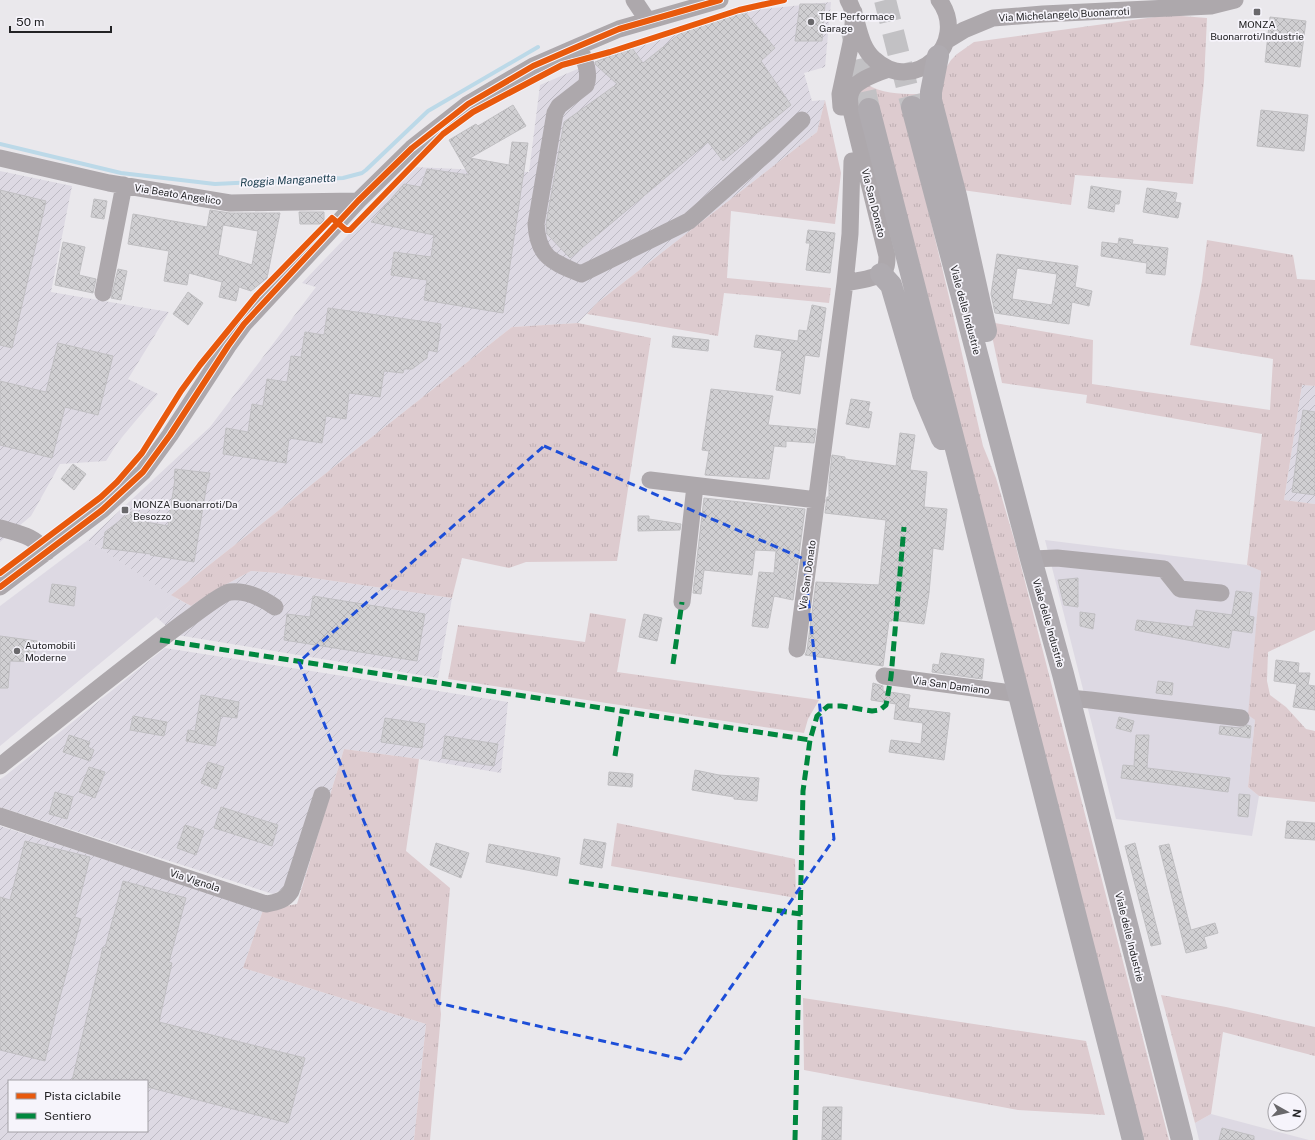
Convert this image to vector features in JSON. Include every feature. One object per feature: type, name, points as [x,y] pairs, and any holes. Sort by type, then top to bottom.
[{"type":"main road","points":[[942,48],[931,92],[932,100],[956,196],[1018,469],[1018,507]]},
{"type":"main road","name":"Viale delle Industrie","points":[[912,107],[1069,698],[1182,1140]]},
{"type":"main road","points":[[869,109],[1133,1140]]},
{"type":"main road","points":[[881,274],[891,285],[922,394],[969,501]]},
{"type":"street","points":[[634,0],[648,21]]},
{"type":"street","points":[[0,587],[102,510],[142,472],[170,435],[216,363],[240,330],[358,201],[412,148],[468,104],[533,66],[619,29],[720,0]]},
{"type":"street","points":[[851,6],[861,38],[874,59],[889,69],[911,71],[932,63],[942,48],[948,24],[947,14],[939,0]]},
{"type":"street","name":"Via Michelangelo Buonarroti","points":[[942,48],[964,30],[993,18],[1035,14],[1211,6],[1235,0]]},
{"type":"street","points":[[845,283],[881,274],[842,118],[840,94],[852,38],[851,6]]},
{"type":"street","points":[[579,46],[588,74],[588,81],[559,106],[555,113],[536,224],[537,238],[542,251],[558,264],[581,274],[689,221],[802,120]]},
{"type":"street","name":"Via San Donato","points":[[881,274],[885,270],[887,256],[850,106],[850,94],[855,85],[875,74],[889,69]]},
{"type":"street","name":"Via Beato Angelico","points":[[0,158],[124,185],[230,202],[358,201]]},
{"type":"street","name":"Via San Donato","points":[[797,649],[845,283],[850,234],[852,161]]},
{"type":"street","points":[[103,293],[124,185]]},
{"type":"street","points":[[650,480],[817,500]]},
{"type":"street","points":[[682,602],[695,486]]},
{"type":"street","points":[[0,528],[31,537],[40,543],[47,552]]},
{"type":"street","points":[[1031,559],[1057,558],[1164,569],[1180,589],[1221,592]]},
{"type":"street","points":[[0,766],[160,640],[206,606],[229,592],[247,593],[263,598],[275,607]]},
{"type":"street","name":"Via San Damiano","points":[[884,676],[1019,694]]},
{"type":"street","points":[[1069,698],[1241,718]]},
{"type":"street","name":"Via Vignola","points":[[0,816],[266,904],[278,902],[287,896],[291,890],[322,795]]},
{"type":"highlighted area","points":[[544,446],[804,559],[834,839],[681,1059],[438,1003],[299,662]]},
{"type":"shaded area","points":[[831,2],[825,67],[804,73],[812,101],[825,100],[817,132],[597,303],[578,323],[512,327],[171,595],[88,540],[210,427],[316,287],[302,283],[413,167],[529,172],[540,85],[594,62],[687,28],[744,11]]},
{"type":"shaded area","points":[[0,171],[72,186],[51,292],[169,312],[128,379],[158,394],[118,442],[106,461],[60,464],[31,516],[0,542]]},
{"type":"shaded area","points":[[1302,385],[1315,386],[1315,504],[1284,500]]},
{"type":"shaded area","points":[[88,540],[178,599],[0,746],[0,606]]},
{"type":"shaded area","points":[[1045,540],[1247,565],[1261,571],[1249,715],[1255,720],[1248,787],[1259,796],[1252,836],[1116,819]]},
{"type":"shaded area","points":[[251,571],[278,573],[452,598],[438,678],[177,635],[156,617],[178,599],[191,606],[212,592]]},
{"type":"shaded area","points":[[165,648],[508,702],[501,773],[419,759],[344,749],[301,890],[286,887],[273,894],[0,807],[0,780]]},
{"type":"shaded area","points":[[0,826],[263,910],[243,968],[426,1024],[414,1140],[0,1140]]},
{"type":"shaded area","points":[[1211,1114],[1267,1129],[1267,1132],[1279,1132],[1309,1140],[1199,1140],[1195,1123]]},
{"type":"green space","points":[[1169,15],[1207,18],[1204,81],[1193,184],[1075,175],[1071,205],[962,190],[941,105],[941,83],[946,68],[957,54],[974,42]]},
{"type":"green space","points":[[866,84],[873,88],[887,92],[902,94],[925,94],[925,98],[903,105],[983,446],[996,478],[1014,539],[1169,1140],[1142,1140],[992,546],[854,107],[856,99]]},
{"type":"green space","points":[[825,100],[841,173],[835,224],[731,211],[727,278],[831,288],[829,303],[724,293],[718,336],[587,314],[597,303],[817,132]]},
{"type":"green space","points":[[1207,240],[1293,255],[1297,279],[1315,280],[1315,386],[1302,385],[1284,500],[1315,504],[1315,630],[1268,652],[1267,681],[1270,695],[1286,707],[1306,729],[1315,731],[1315,802],[1259,796],[1248,787],[1255,720],[1248,715],[1261,571],[1247,565],[1262,434],[1086,403],[1087,395],[1002,383],[989,322],[1093,340],[1092,384],[1270,410],[1273,359],[1190,345],[1202,281]]},
{"type":"green space","points":[[578,323],[651,338],[617,561],[526,562],[509,568],[462,558],[452,598],[278,573],[251,571],[212,592],[191,606],[171,595],[512,327]]},
{"type":"green space","points":[[590,613],[626,619],[617,672],[819,700],[808,719],[804,733],[448,679],[458,625],[585,642]]},
{"type":"green space","points":[[344,749],[419,759],[406,851],[450,888],[430,1140],[414,1140],[426,1024],[243,968],[263,910],[297,904]]},
{"type":"green space","points":[[617,823],[795,859],[796,898],[611,866]]},
{"type":"green space","points":[[1161,995],[1226,1007],[1315,1027],[1315,1056],[1223,1032],[1211,1114],[1195,1123]]},
{"type":"green space","points":[[803,998],[1086,1041],[1105,1115],[1018,1110],[804,1070]]},
{"type":"building","name":"TBF Performace Garage","points":[[800,4],[825,4],[822,41],[795,41]]},
{"type":"building","points":[[744,11],[775,48],[761,61],[791,105],[723,161],[708,142],[570,258],[547,234],[546,224],[564,122],[617,84],[596,65],[595,62],[632,48],[643,63],[687,28]]},
{"type":"building","points":[[1270,17],[1306,21],[1300,67],[1265,62]]},
{"type":"building","points":[[513,105],[526,126],[470,158],[509,165],[512,142],[528,143],[503,313],[424,300],[427,280],[391,275],[394,252],[431,257],[434,235],[371,222],[404,184],[421,187],[427,169],[469,175],[449,140],[476,124],[478,126]]},
{"type":"building","points":[[1261,110],[1308,115],[1304,151],[1257,146]]},
{"type":"building","points":[[1091,186],[1121,191],[1119,204],[1115,204],[1114,212],[1088,208]]},
{"type":"building","points":[[1147,188],[1177,193],[1175,202],[1181,203],[1178,218],[1143,212]]},
{"type":"building","points":[[0,190],[46,201],[12,348],[0,345]]},
{"type":"building","points":[[94,199],[107,201],[104,219],[91,217]]},
{"type":"building","points":[[210,210],[230,213],[280,213],[267,278],[251,291],[239,287],[236,301],[219,297],[222,282],[189,273],[187,285],[164,281],[169,251],[128,244],[133,214],[207,227]],"holes":[[[223,225],[258,231],[252,265],[218,255]]]},
{"type":"building","points":[[299,212],[324,212],[324,222],[323,224],[300,224]]},
{"type":"building","points":[[808,230],[835,233],[830,273],[806,270],[810,243],[806,243]]},
{"type":"building","points":[[1119,238],[1133,240],[1132,244],[1168,248],[1165,275],[1146,273],[1147,263],[1101,256],[1102,242],[1118,244]]},
{"type":"building","points":[[63,242],[85,247],[79,275],[96,279],[93,293],[55,285]]},
{"type":"building","points":[[997,254],[1078,266],[1075,287],[1092,291],[1089,306],[1072,302],[1069,324],[995,313],[991,294]],"holes":[[[1017,268],[1057,274],[1052,305],[1012,299]]]},
{"type":"building","points":[[118,269],[127,271],[121,300],[111,298]]},
{"type":"building","points":[[188,292],[203,303],[188,325],[173,314]]},
{"type":"building","points":[[812,305],[826,308],[819,357],[805,355],[800,394],[776,390],[782,351],[754,347],[756,335],[798,341],[799,330],[807,331]]},
{"type":"building","points":[[328,308],[441,324],[437,352],[428,350],[427,358],[412,369],[404,369],[403,373],[384,371],[380,397],[349,393],[346,419],[326,416],[322,443],[289,438],[286,463],[223,454],[226,428],[248,432],[252,404],[263,406],[267,379],[287,382],[291,356],[301,357],[305,332],[324,335]]},
{"type":"building","points":[[673,336],[709,340],[708,351],[672,347]]},
{"type":"building","points":[[58,343],[113,356],[98,415],[65,407],[52,458],[0,445],[0,381],[46,392]]},
{"type":"building","points":[[711,389],[773,396],[768,425],[816,429],[814,443],[786,441],[786,447],[774,446],[769,479],[705,475],[709,451],[702,450]]},
{"type":"building","points":[[851,399],[870,402],[868,411],[872,412],[869,428],[846,424]]},
{"type":"building","points":[[1303,410],[1315,412],[1315,495],[1292,492]]},
{"type":"building","points":[[900,433],[915,435],[910,470],[927,472],[924,507],[947,509],[943,550],[933,548],[929,593],[924,624],[892,620],[889,621],[883,666],[805,655],[807,650],[816,582],[879,585],[886,520],[825,513],[827,497],[829,497],[832,455],[845,457],[845,459],[896,466]]},
{"type":"building","points":[[73,464],[86,474],[74,490],[61,479]]},
{"type":"building","points":[[175,469],[210,473],[194,562],[150,555],[151,554],[103,548],[105,532],[131,512],[146,514],[146,522],[168,526],[175,479]]},
{"type":"building","points":[[704,498],[805,509],[793,600],[774,596],[768,628],[752,626],[759,572],[774,573],[776,551],[755,550],[752,575],[704,570],[701,594],[693,593]]},
{"type":"building","points":[[638,516],[649,516],[649,519],[681,524],[680,530],[638,531]]},
{"type":"building","points":[[1078,578],[1078,607],[1064,605],[1058,580]]},
{"type":"building","points":[[52,584],[76,587],[74,606],[49,602]]},
{"type":"building","points":[[1236,591],[1252,593],[1249,616],[1254,617],[1252,633],[1232,630],[1229,648],[1135,630],[1137,620],[1193,627],[1196,610],[1232,615]]},
{"type":"building","points":[[313,596],[425,614],[417,661],[284,640],[287,614],[310,617]]},
{"type":"building","points":[[1080,612],[1095,614],[1093,629],[1080,626]]},
{"type":"building","points":[[644,614],[662,618],[657,641],[639,637]]},
{"type":"building","name":"Automobili Moderne","points":[[0,636],[37,641],[33,662],[10,661],[8,688],[0,688]]},
{"type":"building","points":[[941,653],[984,659],[982,679],[932,672],[933,664],[939,665]]},
{"type":"building","points":[[1276,660],[1299,663],[1298,673],[1310,673],[1308,685],[1315,686],[1315,710],[1293,707],[1297,684],[1274,681]]},
{"type":"building","points":[[1158,681],[1173,683],[1172,695],[1156,693]]},
{"type":"building","points":[[873,683],[883,686],[883,691],[910,695],[908,708],[950,713],[944,760],[889,752],[891,740],[921,744],[923,723],[894,719],[896,704],[871,700]]},
{"type":"building","points":[[201,695],[239,702],[237,718],[221,716],[215,746],[186,741],[188,730],[195,731]]},
{"type":"building","points":[[133,716],[167,722],[164,736],[130,730]]},
{"type":"building","points":[[1119,717],[1134,721],[1131,732],[1116,728]]},
{"type":"building","points":[[385,718],[425,724],[422,748],[381,742]]},
{"type":"building","points":[[1247,725],[1251,726],[1250,738],[1219,734],[1220,726],[1240,728]]},
{"type":"building","points":[[69,735],[90,742],[88,747],[94,750],[90,761],[63,752]]},
{"type":"building","points":[[1136,735],[1149,735],[1147,768],[1230,778],[1228,792],[1121,778],[1123,765],[1134,766]]},
{"type":"building","points":[[445,736],[498,744],[494,766],[442,758]]},
{"type":"building","points":[[208,762],[224,767],[216,789],[201,783]]},
{"type":"building","points":[[89,767],[105,772],[95,798],[79,792]]},
{"type":"building","points":[[695,770],[719,775],[759,778],[757,801],[734,799],[734,797],[692,790]]},
{"type":"building","points":[[609,772],[633,774],[632,787],[608,785]]},
{"type":"building","points":[[55,792],[73,797],[67,819],[49,814]]},
{"type":"building","points":[[1239,794],[1250,795],[1248,817],[1238,816]]},
{"type":"building","points":[[221,807],[278,825],[272,846],[214,828]]},
{"type":"building","points":[[1287,821],[1315,823],[1315,840],[1285,838]]},
{"type":"building","points":[[185,825],[204,831],[196,855],[177,848]]},
{"type":"building","points":[[584,839],[606,843],[602,868],[580,864]]},
{"type":"building","points":[[25,841],[90,857],[75,917],[81,919],[56,1012],[45,1061],[0,1050],[0,897],[10,900]]},
{"type":"building","points":[[436,843],[469,853],[461,878],[430,865]]},
{"type":"building","points":[[1135,843],[1161,944],[1151,946],[1125,846]]},
{"type":"building","points":[[489,844],[560,858],[557,876],[486,862]]},
{"type":"building","points":[[1169,844],[1191,930],[1215,923],[1218,933],[1204,937],[1207,948],[1186,953],[1159,846]]},
{"type":"building","points":[[123,881],[186,898],[169,962],[172,963],[159,1022],[305,1058],[288,1123],[148,1087],[148,1080],[72,1080],[103,947],[105,948]]},
{"type":"building","points":[[823,1107],[842,1107],[841,1140],[822,1140]]},
{"type":"building","points":[[1222,1128],[1254,1136],[1254,1140],[1219,1140]]},
{"type":"waterway","name":"Roggia Manganetta","points":[[0,144],[121,173],[215,184],[343,178],[362,173],[366,170],[428,111],[538,47]]},
{"type":"tunnel","points":[[885,0],[912,107]]},
{"type":"tunnel","points":[[851,27],[869,109]]},
{"type":"marked path","points":[[795,1140],[803,791],[810,740],[817,716],[828,706],[841,706],[872,711],[880,710],[886,705],[891,677],[904,527]]},
{"type":"marked path","points":[[673,664],[682,602]]},
{"type":"marked path","points":[[160,640],[810,740]]},
{"type":"marked path","points":[[615,756],[622,712]]},
{"type":"marked path","points":[[569,881],[801,914]]},
{"type":"cycle path","points":[[0,587],[102,510],[143,472],[170,435],[244,324],[358,201],[412,148],[468,104],[533,66],[619,29],[720,0]]},
{"type":"cycle path","points":[[0,573],[101,497],[117,482],[142,453],[181,391],[200,365],[257,295],[332,218],[346,230],[350,230],[443,134],[473,112],[562,65],[610,52],[739,10],[784,0]]},
{"type":"place","name":"MONZA Buonarroti/Industrie","points":[[1257,12]]},
{"type":"place","name":"TBF Performace Garage","points":[[811,22]]},
{"type":"place","name":"MONZA Buonarroti/Da Besozzo","points":[[125,510]]},
{"type":"place","name":"Automobili Moderne","points":[[17,651]]}]
